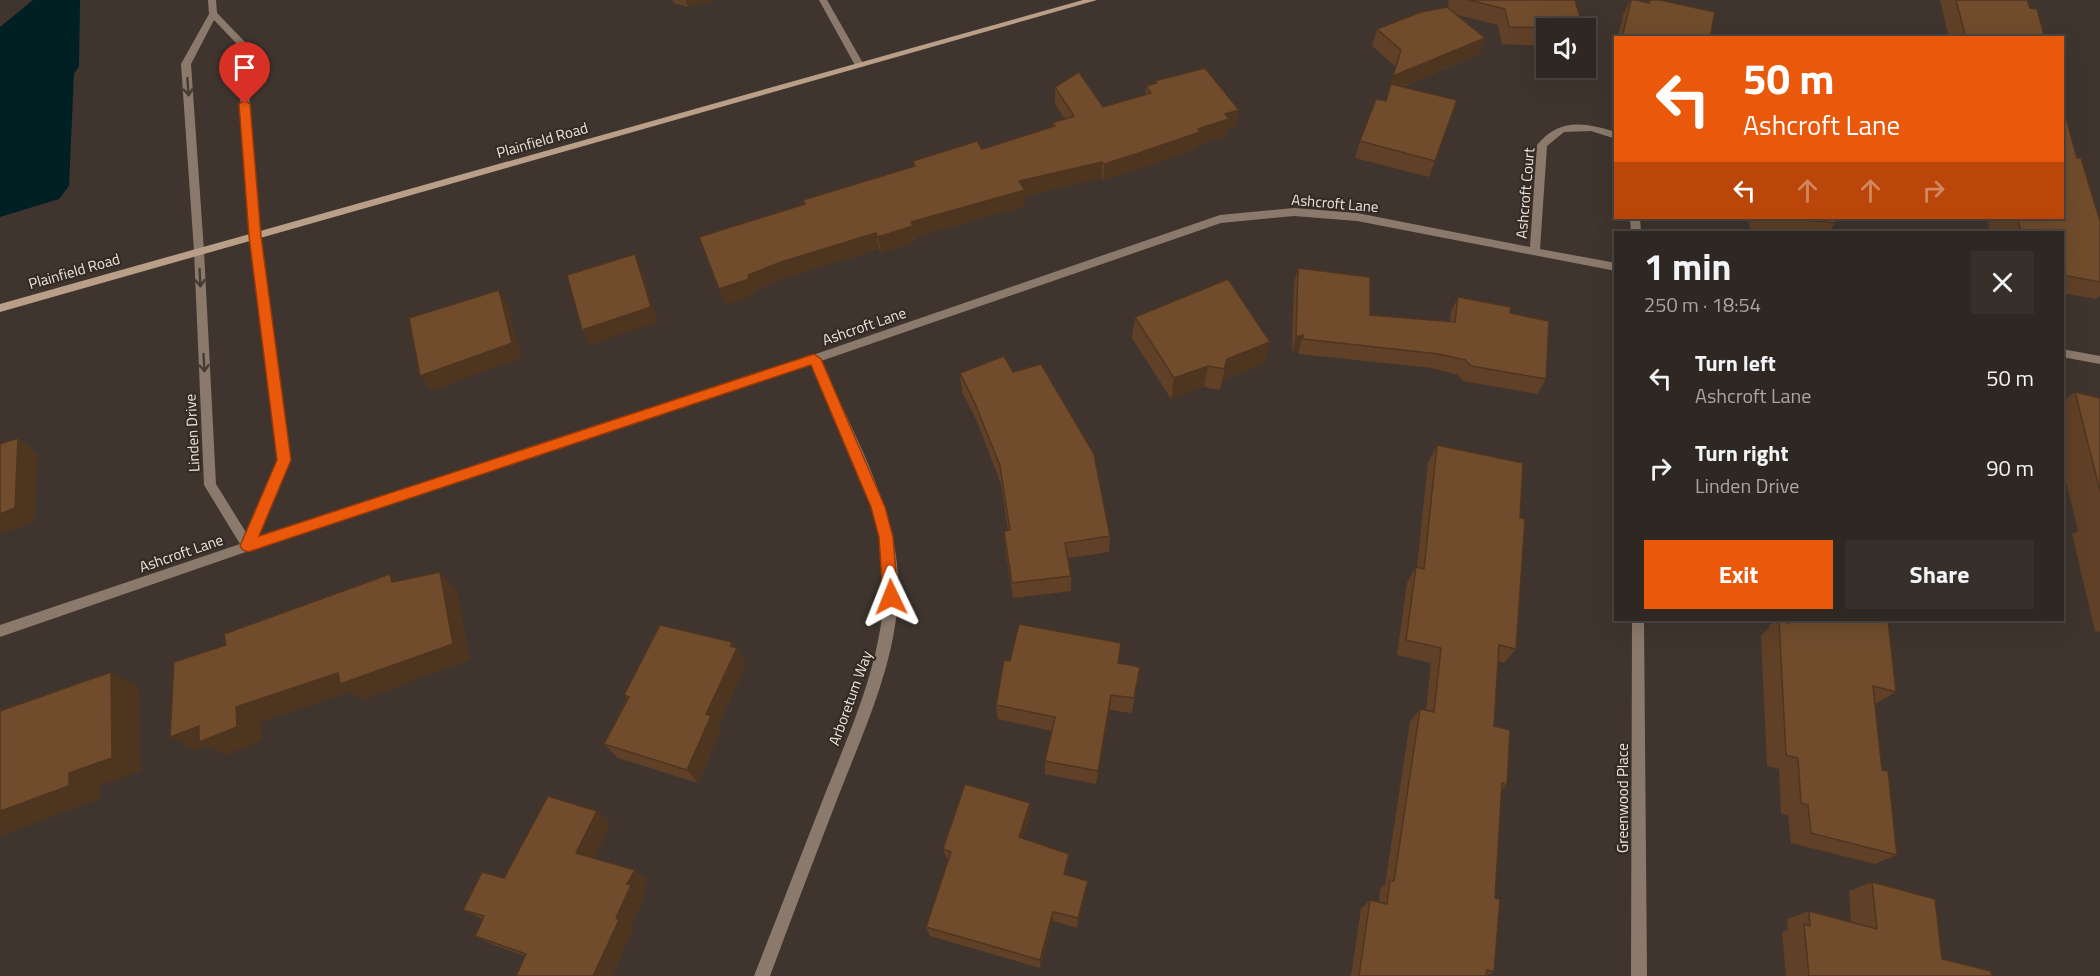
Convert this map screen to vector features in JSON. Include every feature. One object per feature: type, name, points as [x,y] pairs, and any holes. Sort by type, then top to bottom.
[{"type":"main road","name":"Plainfield Road","points":[[0,308],[1093,0]]},
{"type":"street","points":[[212,0],[213,14],[240,42],[255,236],[284,460],[248,546]]},
{"type":"street","points":[[823,0],[859,65]]},
{"type":"street","name":"Linden Drive","points":[[213,14],[186,64],[199,251],[210,485],[248,546]]},
{"type":"street","name":"Ashcroft Court","points":[[1535,251],[1542,145],[1562,129],[1591,128],[1614,135]]},
{"type":"street","name":"Ashcroft Lane","points":[[0,631],[248,546],[814,359],[1220,219],[1294,212],[1357,217],[1614,267]]},
{"type":"street","points":[[2064,353],[2100,360]]},
{"type":"street","name":"Arboretum Way","points":[[762,976],[878,675],[891,615],[891,579],[883,523],[870,487],[814,359]]},
{"type":"street","name":"Greenwood Place","points":[[1638,621],[1639,976]]},
{"type":"water","points":[[33,0],[80,0],[79,66],[74,74],[69,186],[59,199],[0,217],[0,27]]},
{"type":"building","points":[[1469,0],[1575,0],[1580,18],[1536,18],[1536,28],[1509,27],[1505,9]]},
{"type":"building","points":[[1631,0],[1649,3],[1650,0],[1660,0],[1715,12],[1710,36],[1622,36]]},
{"type":"building","points":[[1956,0],[2027,0],[2030,8],[2037,9],[2044,36],[1965,36]]},
{"type":"building","points":[[1447,7],[1485,38],[1393,76],[1401,50],[1377,29],[1421,12]]},
{"type":"building","points":[[1205,68],[1239,110],[1225,114],[1229,119],[1198,129],[1200,132],[1104,164],[1102,162],[1019,181],[1025,190],[911,222],[913,226],[878,237],[876,233],[781,262],[748,275],[749,279],[719,289],[699,237],[805,204],[803,200],[915,166],[913,161],[977,141],[982,149],[1055,126],[1052,123],[1074,116],[1055,87],[1079,72],[1103,107],[1151,93],[1146,86],[1157,83],[1155,81]]},
{"type":"building","points":[[1391,84],[1457,100],[1435,161],[1360,141],[1376,99],[1386,101]]},
{"type":"building","points":[[2064,109],[2077,158],[2081,158],[2100,221],[2100,282],[2064,275],[2064,231],[2021,231],[2018,220],[2012,219],[2064,219]]},
{"type":"building","points":[[1792,219],[1834,219],[1836,223]]},
{"type":"building","points":[[635,254],[651,307],[582,330],[567,275]]},
{"type":"building","points":[[1298,268],[1370,277],[1370,315],[1455,322],[1458,297],[1511,307],[1510,313],[1549,321],[1546,379],[1471,366],[1465,360],[1439,354],[1303,339],[1303,335],[1296,337]]},
{"type":"building","points":[[1228,279],[1270,342],[1227,359],[1224,369],[1208,366],[1174,378],[1135,317]]},
{"type":"building","points":[[499,290],[512,343],[420,376],[409,318]]},
{"type":"building","points":[[1004,356],[1013,372],[1041,364],[1094,454],[1110,536],[1065,543],[1071,576],[1012,583],[1004,531],[1010,530],[1000,466],[960,373]]},
{"type":"building","points":[[2075,392],[2100,398],[2100,491]]},
{"type":"building","points":[[18,438],[15,508],[0,514],[0,444]]},
{"type":"building","points":[[1437,445],[1523,463],[1520,518],[1525,519],[1516,649],[1499,645],[1494,726],[1510,730],[1507,785],[1502,783],[1495,898],[1500,899],[1494,972],[1487,970],[1486,976],[1359,976],[1370,900],[1387,904],[1390,880],[1394,881],[1420,709],[1434,712],[1441,648],[1406,640],[1416,567],[1424,569]]},
{"type":"building","points":[[440,572],[453,644],[340,684],[338,673],[236,707],[237,727],[199,742],[199,726],[170,737],[174,662],[226,645],[224,634],[390,574],[392,582]]},
{"type":"building","points":[[1779,621],[1788,623],[1787,621],[1888,621],[1896,692],[1873,686],[1882,770],[1888,771],[1897,855],[1811,833],[1808,805],[1801,803],[1798,758],[1786,755]]},
{"type":"building","points":[[1019,624],[1121,643],[1118,663],[1140,667],[1134,698],[1111,695],[1098,771],[1045,761],[1055,717],[996,705],[1004,660],[1010,661]]},
{"type":"building","points":[[660,625],[732,642],[730,646],[737,648],[706,714],[711,716],[687,770],[604,744],[629,697],[624,695]]},
{"type":"building","points":[[111,672],[112,758],[69,773],[69,786],[0,811],[0,711]]},
{"type":"building","points":[[965,784],[1030,803],[1019,837],[1069,854],[1064,874],[1088,881],[1078,918],[1053,912],[1040,960],[926,927],[951,852],[943,849]]},
{"type":"building","points":[[548,796],[597,811],[576,853],[635,870],[627,884],[631,885],[616,918],[619,920],[593,976],[516,976],[526,954],[475,936],[484,916],[463,910],[482,872],[504,878]]},
{"type":"building","points":[[1872,882],[1935,899],[1942,959],[1991,971],[1992,976],[1809,976],[1804,924],[1810,926],[1809,911],[1877,929]]},
{"type":"route","points":[[245,104],[255,236],[284,460],[248,546],[814,359],[878,507],[886,537],[891,597]]}]
